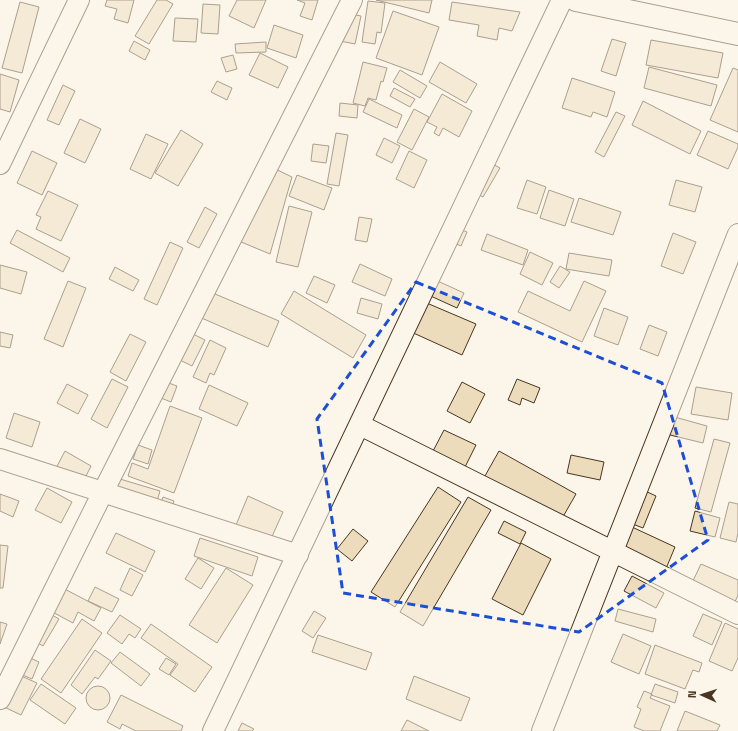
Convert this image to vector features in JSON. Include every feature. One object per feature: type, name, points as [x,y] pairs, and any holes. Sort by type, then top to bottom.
[{"type":"street","points":[[0,164],[79,0]]},
{"type":"street","points":[[0,699],[352,0]]},
{"type":"street","points":[[213,731],[562,0]]},
{"type":"street","points":[[576,0],[738,34]]},
{"type":"street","points":[[542,731],[738,234]]},
{"type":"street","points":[[360,425],[738,614]]},
{"type":"street","points":[[0,459],[298,555]]},
{"type":"highlighted area","points":[[416,282],[662,383],[708,540],[579,632],[343,593],[317,419]]},
{"type":"building","points":[[107,0],[134,0],[128,23],[114,19],[117,9],[105,6]]},
{"type":"building","points":[[157,0],[166,0],[173,4],[149,44],[135,36]]},
{"type":"building","points":[[237,0],[266,0],[254,28],[229,16]]},
{"type":"building","points":[[297,0],[318,0],[312,20],[300,16],[305,3]]},
{"type":"building","points":[[376,0],[432,0],[429,13]]},
{"type":"building","points":[[368,1],[385,3],[381,33],[377,32],[375,44],[362,42]]},
{"type":"building","points":[[20,2],[39,7],[22,73],[2,68]]},
{"type":"building","points":[[452,2],[520,12],[512,31],[499,28],[497,40],[477,36],[479,25],[449,20]]},
{"type":"building","points":[[203,4],[220,5],[218,34],[201,33]]},
{"type":"building","points":[[393,11],[439,27],[422,75],[376,58]]},
{"type":"building","points":[[341,12],[361,16],[355,44],[335,40]]},
{"type":"building","points":[[175,18],[198,19],[196,42],[173,41]]},
{"type":"building","points":[[274,25],[303,35],[296,58],[267,48]]},
{"type":"building","points":[[612,39],[626,43],[616,76],[601,71]]},
{"type":"building","points":[[651,40],[723,53],[718,78],[646,65]]},
{"type":"building","points":[[134,41],[150,50],[145,60],[129,51]]},
{"type":"building","points":[[266,42],[266,52],[236,53],[235,44]]},
{"type":"building","points":[[260,53],[288,67],[278,88],[249,75]]},
{"type":"building","points":[[233,55],[237,69],[226,72],[221,58]]},
{"type":"building","points":[[363,62],[387,68],[383,82],[381,81],[376,100],[368,98],[365,106],[353,103]]},
{"type":"building","points":[[440,62],[477,84],[466,103],[429,82]]},
{"type":"building","points":[[649,67],[717,85],[711,106],[644,88]]},
{"type":"building","points":[[733,68],[738,70],[738,132],[710,120]]},
{"type":"building","points":[[400,70],[427,86],[420,98],[393,82]]},
{"type":"building","points":[[0,74],[19,80],[10,112],[0,109]]},
{"type":"building","points":[[572,78],[615,92],[607,117],[593,112],[591,117],[562,108]]},
{"type":"building","points":[[217,81],[232,88],[227,100],[211,92]]},
{"type":"building","points":[[63,85],[75,91],[59,125],[47,120]]},
{"type":"building","points":[[394,88],[415,99],[410,107],[390,96]]},
{"type":"building","points":[[442,94],[472,111],[459,137],[443,128],[439,136],[434,133],[437,127],[427,122]]},
{"type":"building","points":[[369,99],[402,115],[397,128],[363,112]]},
{"type":"building","points":[[643,101],[701,131],[690,154],[632,125]]},
{"type":"building","points":[[340,103],[358,105],[357,118],[339,116]]},
{"type":"building","points":[[414,109],[429,117],[412,150],[397,142]]},
{"type":"building","points":[[616,112],[625,116],[604,157],[595,152]]},
{"type":"building","points":[[80,119],[101,129],[85,163],[64,153]]},
{"type":"building","points":[[181,130],[203,144],[178,186],[155,173]]},
{"type":"building","points":[[708,131],[738,144],[728,169],[697,155]]},
{"type":"building","points":[[336,133],[348,135],[339,186],[327,184]]},
{"type":"building","points":[[146,134],[168,144],[151,179],[130,169]]},
{"type":"building","points":[[384,138],[400,146],[392,163],[376,155]]},
{"type":"building","points":[[313,144],[329,146],[326,163],[311,161]]},
{"type":"building","points":[[32,151],[57,163],[42,195],[17,183]]},
{"type":"building","points":[[409,151],[427,160],[414,188],[396,179]]},
{"type":"building","points":[[487,161],[500,168],[483,197],[470,190]]},
{"type":"building","points":[[267,165],[292,177],[270,254],[234,239]]},
{"type":"building","points":[[297,175],[332,188],[324,210],[289,196]]},
{"type":"building","points":[[527,180],[546,187],[537,214],[517,208]]},
{"type":"building","points":[[676,180],[702,187],[695,212],[669,205]]},
{"type":"building","points":[[549,190],[574,199],[565,226],[540,218]]},
{"type":"building","points":[[48,191],[78,205],[61,241],[36,229],[41,217],[36,215]]},
{"type":"building","points":[[579,198],[621,212],[613,235],[571,222]]},
{"type":"building","points":[[289,206],[312,212],[298,267],[276,262]]},
{"type":"building","points":[[205,207],[217,214],[199,248],[187,242]]},
{"type":"building","points":[[359,217],[372,219],[367,242],[355,240]]},
{"type":"building","points":[[450,225],[467,232],[461,246],[444,239]]},
{"type":"building","points":[[17,230],[70,258],[63,272],[10,243]]},
{"type":"building","points":[[673,233],[696,242],[683,274],[661,266]]},
{"type":"building","points":[[487,234],[528,250],[523,265],[481,250]]},
{"type":"building","points":[[170,242],[183,248],[157,305],[144,299]]},
{"type":"building","points":[[530,252],[553,263],[542,285],[520,274]]},
{"type":"building","points":[[569,253],[612,260],[609,276],[566,269]]},
{"type":"building","points":[[360,264],[392,279],[385,296],[352,282]]},
{"type":"building","points":[[0,265],[27,272],[21,294],[0,288]]},
{"type":"building","points":[[560,266],[570,272],[559,288],[550,282]]},
{"type":"building","points":[[115,267],[139,280],[133,291],[109,279]]},
{"type":"building","points":[[314,276],[335,285],[327,303],[306,293]]},
{"type":"building","points":[[431,278],[464,293],[457,308],[424,293]]},
{"type":"building","points":[[68,281],[86,288],[63,347],[44,339]]},
{"type":"building","points":[[584,281],[606,291],[582,342],[518,312],[528,291],[570,311]]},
{"type":"building","points":[[208,291],[279,321],[268,347],[197,316]]},
{"type":"building","points":[[294,291],[366,335],[353,358],[281,314]]},
{"type":"building","points":[[361,298],[382,304],[378,319],[357,313]]},
{"type":"building","points":[[422,301],[476,324],[462,355],[409,331]]},
{"type":"building","points":[[604,308],[628,317],[618,345],[594,336]]},
{"type":"building","points":[[649,325],[667,332],[658,356],[640,349]]},
{"type":"building","points":[[0,332],[13,335],[10,348],[0,346]]},
{"type":"building","points":[[189,332],[205,340],[192,366],[176,358]]},
{"type":"building","points":[[130,334],[146,342],[126,381],[110,372]]},
{"type":"building","points":[[210,340],[226,348],[214,375],[210,373],[206,383],[193,377]]},
{"type":"building","points":[[112,379],[128,387],[107,428],[91,419]]},
{"type":"building","points":[[517,379],[540,388],[534,403],[522,398],[520,405],[508,400]]},
{"type":"building","points":[[166,382],[177,386],[171,402],[161,398]]},
{"type":"building","points":[[462,382],[485,394],[470,423],[447,411]]},
{"type":"building","points":[[67,384],[88,395],[78,414],[57,403]]},
{"type":"building","points":[[209,385],[248,403],[237,426],[199,409]]},
{"type":"building","points":[[696,387],[732,393],[728,420],[691,414]]},
{"type":"building","points":[[170,406],[202,418],[174,493],[128,476],[132,463],[148,469]]},
{"type":"building","points":[[14,413],[40,422],[32,447],[6,438]]},
{"type":"building","points":[[671,416],[707,426],[703,443],[666,434]]},
{"type":"building","points":[[444,430],[476,445],[464,469],[432,453]]},
{"type":"building","points":[[714,439],[730,443],[711,512],[695,508]]},
{"type":"building","points":[[138,445],[152,450],[148,464],[133,459]]},
{"type":"building","points":[[65,451],[91,466],[81,486],[54,472]]},
{"type":"building","points":[[499,451],[576,494],[560,522],[481,483]]},
{"type":"building","points":[[571,455],[604,462],[600,480],[567,473]]},
{"type":"building","points":[[110,476],[160,491],[155,508],[106,491]]},
{"type":"building","points":[[438,487],[461,502],[395,607],[371,592]]},
{"type":"building","points":[[47,488],[72,502],[61,523],[35,510]]},
{"type":"building","points":[[643,490],[656,496],[643,528],[630,523]]},
{"type":"building","points":[[0,494],[19,501],[13,517],[0,511]]},
{"type":"building","points":[[248,496],[283,512],[270,541],[236,525]]},
{"type":"building","points":[[163,497],[174,501],[170,512],[159,507]]},
{"type":"building","points":[[468,497],[491,510],[423,626],[400,612]]},
{"type":"building","points":[[729,502],[738,504],[738,533],[736,542],[720,538]]},
{"type":"building","points":[[695,511],[720,518],[715,537],[690,531]]},
{"type":"building","points":[[504,521],[526,532],[520,544],[498,533]]},
{"type":"building","points":[[632,527],[675,547],[665,571],[621,551]]},
{"type":"building","points":[[353,529],[368,541],[352,561],[337,549]]},
{"type":"building","points":[[116,533],[155,551],[145,572],[106,553]]},
{"type":"building","points":[[200,538],[258,557],[252,576],[194,556]]},
{"type":"building","points":[[521,543],[551,559],[523,615],[492,599]]},
{"type":"building","points":[[0,545],[8,546],[3,588],[0,588]]},
{"type":"building","points":[[198,558],[214,568],[201,589],[185,579]]},
{"type":"building","points":[[701,564],[738,580],[738,595],[734,604],[691,585]]},
{"type":"building","points":[[130,568],[143,575],[132,596],[120,590]]},
{"type":"building","points":[[226,568],[253,585],[217,643],[189,625]]},
{"type":"building","points":[[632,576],[664,593],[656,608],[624,591]]},
{"type":"building","points":[[55,584],[101,608],[94,621],[78,612],[73,623],[43,607]]},
{"type":"building","points":[[95,587],[119,599],[112,612],[88,601]]},
{"type":"building","points":[[42,609],[59,619],[43,646],[26,636]]},
{"type":"building","points":[[618,609],[656,619],[653,632],[615,621]]},
{"type":"building","points":[[314,611],[326,618],[313,638],[302,631]]},
{"type":"building","points":[[703,614],[722,622],[712,645],[693,636]]},
{"type":"building","points":[[120,615],[141,629],[135,638],[129,634],[122,644],[107,633]]},
{"type":"building","points":[[82,619],[102,633],[61,693],[41,679]]},
{"type":"building","points":[[0,622],[7,624],[0,644]]},
{"type":"building","points":[[725,623],[738,629],[738,658],[732,671],[709,661]]},
{"type":"building","points":[[151,624],[212,667],[195,692],[170,675],[178,664],[141,638]]},
{"type":"building","points":[[623,634],[651,646],[639,674],[611,662]]},
{"type":"building","points":[[318,635],[372,653],[366,670],[312,652]]},
{"type":"building","points":[[655,645],[702,663],[699,672],[693,670],[685,689],[645,674]]},
{"type":"building","points":[[95,650],[111,661],[98,679],[95,677],[82,694],[71,685]]},
{"type":"building","points":[[120,652],[150,674],[141,686],[111,663]]},
{"type":"building","points":[[19,653],[39,662],[32,679],[11,670]]},
{"type":"building","points":[[166,658],[176,664],[169,675],[159,669]]},
{"type":"building","points":[[19,675],[37,683],[21,715],[4,707]]},
{"type":"building","points":[[414,676],[470,698],[461,721],[406,699]]},
{"type":"building","points":[[41,684],[76,708],[65,724],[30,700]]},
{"type":"building","points":[[655,684],[678,692],[675,703],[651,695]]},
{"type":"building","points":[[98,686],[103,687],[109,693],[109,703],[103,709],[98,710],[93,709],[87,703],[86,698],[87,693],[93,687]]},
{"type":"building","points":[[644,691],[652,694],[650,698],[670,706],[660,731],[644,731],[634,727],[641,709],[637,707]]},
{"type":"building","points":[[121,695],[183,726],[181,731],[136,731],[122,724],[120,729],[107,722]]},
{"type":"building","points":[[685,711],[720,725],[717,731],[677,731]]},
{"type":"building","points":[[407,720],[429,731],[401,731]]},
{"type":"building","points":[[242,723],[254,729],[252,731],[238,731]]}]
